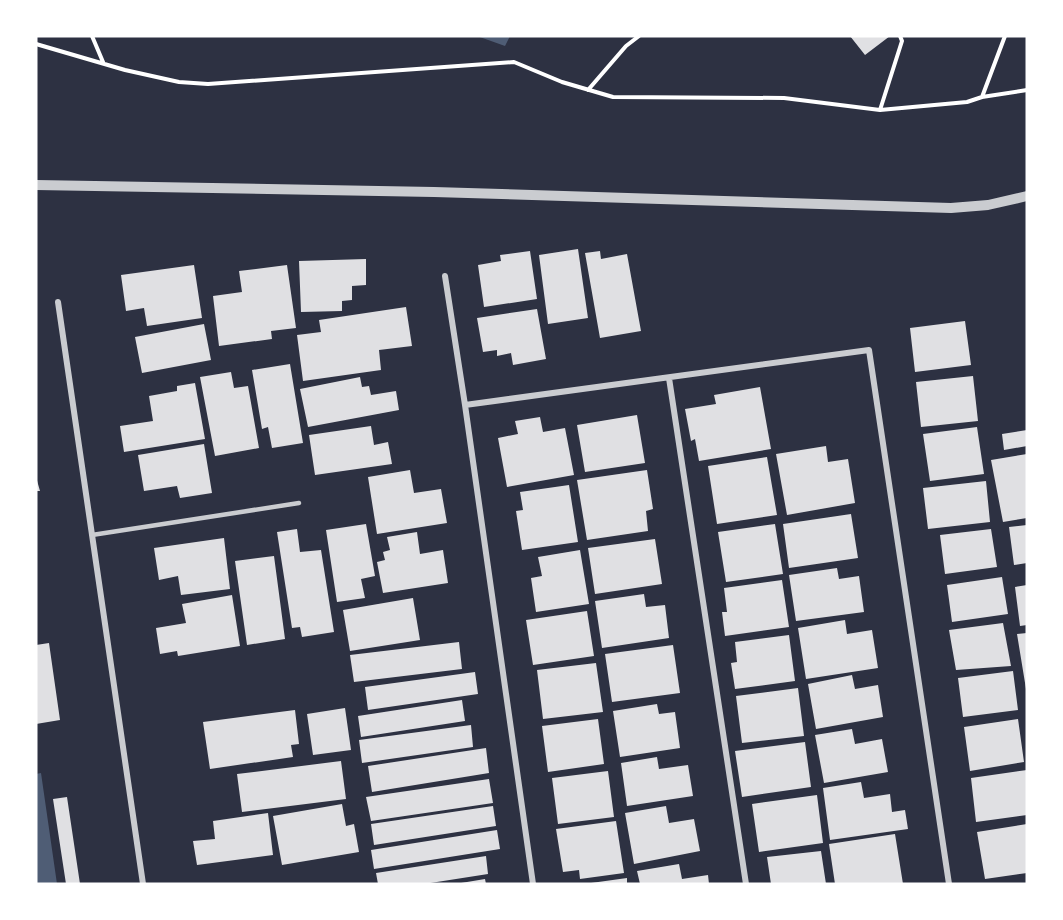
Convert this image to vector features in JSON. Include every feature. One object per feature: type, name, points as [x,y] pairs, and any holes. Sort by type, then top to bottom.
[{"type":"street","points":[[36,185],[434,192],[951,208],[988,205],[1027,196]]},
{"type":"street","points":[[445,276],[533,884]]},
{"type":"street","points":[[58,302],[143,884]]},
{"type":"street","points":[[465,405],[869,350],[949,884]]},
{"type":"street","points":[[669,378],[746,884]]},
{"type":"lane","points":[[92,535],[299,503]]},
{"type":"path","points":[[92,36],[103,62]]},
{"type":"path","points":[[588,90],[626,46],[639,36]]},
{"type":"path","points":[[880,110],[902,41],[900,36]]},
{"type":"path","points":[[982,97],[1005,36]]},
{"type":"path","points":[[36,44],[125,70],[179,82],[208,84],[514,62],[562,82],[613,96],[784,99],[880,110],[967,102],[982,97],[1027,90]]},
{"type":"water","points":[[477,36],[510,36],[505,46]]},
{"type":"water","points":[[41,773],[57,884],[36,884],[36,774]]},
{"type":"building","points":[[850,36],[890,36],[865,55]]},
{"type":"building","points":[[578,249],[588,318],[548,324],[539,255]]},
{"type":"building","points":[[530,251],[537,299],[484,307],[478,265],[501,261],[500,255]]},
{"type":"building","points":[[600,251],[601,259],[627,254],[641,331],[600,338],[585,253]]},
{"type":"building","points":[[366,259],[366,285],[352,286],[352,300],[342,301],[342,311],[301,312],[299,261]]},
{"type":"building","points":[[194,265],[202,318],[147,326],[144,308],[126,311],[121,275]]},
{"type":"building","points":[[287,265],[296,328],[271,331],[272,339],[219,346],[213,296],[242,292],[239,271]]},
{"type":"building","points":[[406,307],[412,346],[379,350],[381,370],[303,381],[297,335],[321,332],[319,320]]},
{"type":"building","points":[[537,309],[546,359],[513,365],[511,353],[497,356],[497,350],[483,352],[477,318]]},
{"type":"building","points":[[965,321],[971,365],[915,372],[910,328]]},
{"type":"building","points":[[204,324],[211,360],[142,373],[135,337]]},
{"type":"building","points":[[290,364],[303,443],[272,448],[268,427],[262,429],[252,370]]},
{"type":"building","points":[[231,372],[234,388],[248,386],[259,448],[215,456],[200,377]]},
{"type":"building","points":[[973,376],[978,421],[921,427],[916,382]]},
{"type":"building","points":[[360,377],[362,387],[369,386],[371,395],[396,391],[399,410],[308,427],[300,389]]},
{"type":"building","points":[[195,383],[205,439],[124,452],[120,426],[153,421],[149,396],[177,391],[177,386]]},
{"type":"building","points":[[760,387],[771,449],[699,461],[695,439],[691,441],[685,409],[716,404],[714,395]]},
{"type":"building","points":[[637,415],[645,463],[585,472],[577,425]]},
{"type":"building","points":[[540,417],[543,432],[565,428],[574,475],[507,487],[498,438],[518,434],[515,421]]},
{"type":"building","points":[[371,426],[374,445],[388,442],[392,464],[315,475],[309,435]]},
{"type":"building","points":[[977,427],[984,474],[930,481],[923,434]]},
{"type":"building","points":[[1027,430],[1027,446],[1004,450],[1002,434]]},
{"type":"building","points":[[204,444],[212,493],[180,498],[177,486],[144,491],[138,455]]},
{"type":"building","points":[[826,446],[828,462],[848,459],[855,503],[787,515],[776,454]]},
{"type":"building","points":[[1027,454],[1027,518],[1003,522],[991,460]]},
{"type":"building","points":[[767,457],[777,515],[717,524],[708,466]]},
{"type":"building","points":[[410,470],[414,493],[441,489],[447,523],[377,534],[368,477]]},
{"type":"building","points":[[647,470],[653,509],[646,511],[648,531],[587,540],[577,480]]},
{"type":"building","points":[[36,477],[40,491],[36,491]]},
{"type":"building","points":[[986,481],[990,522],[928,529],[923,488]]},
{"type":"building","points":[[569,485],[578,542],[522,550],[516,511],[523,510],[520,492]]},
{"type":"building","points":[[851,514],[858,558],[789,568],[783,524]]},
{"type":"building","points":[[366,524],[375,576],[361,579],[365,598],[337,602],[326,530]]},
{"type":"building","points":[[775,524],[783,574],[726,582],[718,532]]},
{"type":"building","points":[[1027,525],[1027,563],[1014,565],[1009,527]]},
{"type":"building","points":[[297,529],[300,552],[321,550],[334,632],[302,637],[300,627],[292,628],[277,532]]},
{"type":"building","points":[[991,529],[997,567],[945,574],[940,535]]},
{"type":"building","points":[[417,532],[420,554],[443,550],[448,583],[383,593],[377,562],[385,560],[383,552],[390,550],[387,537]]},
{"type":"building","points":[[224,538],[230,589],[181,595],[178,576],[159,580],[154,548]]},
{"type":"building","points":[[655,539],[662,584],[595,594],[588,548]]},
{"type":"building","points":[[580,550],[589,604],[536,612],[531,578],[542,576],[538,557]]},
{"type":"building","points":[[274,556],[285,639],[247,645],[235,561]]},
{"type":"building","points":[[837,568],[839,579],[859,576],[864,612],[796,621],[789,575]]},
{"type":"building","points":[[1002,577],[1008,614],[952,622],[947,585]]},
{"type":"building","points":[[782,580],[789,627],[725,636],[722,612],[727,612],[724,588]]},
{"type":"building","points":[[1027,585],[1027,625],[1020,626],[1015,587]]},
{"type":"building","points":[[644,594],[646,607],[665,605],[669,638],[602,648],[595,601]]},
{"type":"building","points":[[232,595],[240,646],[178,656],[177,651],[160,654],[156,628],[186,623],[182,604]]},
{"type":"building","points":[[413,598],[420,640],[350,651],[343,610]]},
{"type":"building","points":[[587,611],[594,656],[533,665],[526,620]]},
{"type":"building","points":[[845,620],[847,634],[872,630],[878,668],[806,679],[798,628]]},
{"type":"building","points":[[1003,623],[1011,666],[956,670],[949,630]]},
{"type":"building","points":[[1027,633],[1027,689],[1026,689],[1017,634]]},
{"type":"building","points":[[789,635],[795,681],[735,689],[731,663],[737,662],[735,642]]},
{"type":"building","points":[[459,642],[462,669],[354,682],[350,655]]},
{"type":"building","points":[[49,643],[60,720],[36,724],[36,645]]},
{"type":"building","points":[[673,645],[680,693],[612,702],[605,654]]},
{"type":"building","points":[[596,663],[603,712],[543,719],[537,670]]},
{"type":"building","points":[[1013,671],[1018,710],[963,717],[958,678]]},
{"type":"building","points":[[475,672],[478,694],[368,710],[365,687]]},
{"type":"building","points":[[852,675],[855,689],[878,685],[883,717],[816,729],[808,684]]},
{"type":"building","points":[[798,688],[804,736],[742,743],[736,696]]},
{"type":"building","points":[[462,700],[465,721],[361,737],[358,716]]},
{"type":"building","points":[[657,704],[659,714],[675,712],[680,748],[620,757],[613,711]]},
{"type":"building","points":[[345,708],[351,750],[313,755],[307,714]]},
{"type":"building","points":[[295,710],[299,744],[291,745],[293,757],[210,769],[203,722]]},
{"type":"building","points":[[598,719],[604,764],[548,772],[542,726]]},
{"type":"building","points":[[1018,719],[1024,762],[970,771],[964,727]]},
{"type":"building","points":[[471,725],[473,747],[362,763],[359,740]]},
{"type":"building","points":[[852,729],[855,744],[882,739],[888,772],[824,783],[815,735]]},
{"type":"building","points":[[805,742],[811,787],[742,797],[735,751]]},
{"type":"building","points":[[486,748],[489,773],[372,792],[368,766]]},
{"type":"building","points":[[657,757],[659,769],[688,765],[693,796],[627,806],[621,763]]},
{"type":"building","points":[[341,761],[346,799],[242,812],[237,774]]},
{"type":"building","points":[[1027,770],[1027,815],[976,822],[971,778]]},
{"type":"building","points":[[608,771],[614,817],[558,824],[552,778]]},
{"type":"building","points":[[489,779],[493,803],[371,821],[366,797]]},
{"type":"building","points":[[861,782],[864,798],[890,794],[892,812],[905,810],[908,829],[830,840],[823,788]]},
{"type":"building","points":[[817,795],[823,843],[759,852],[752,804]]},
{"type":"building","points":[[67,797],[80,884],[66,884],[53,799]]},
{"type":"building","points":[[342,804],[346,826],[354,824],[359,852],[282,865],[273,816]]},
{"type":"building","points":[[493,806],[496,826],[374,845],[371,824]]},
{"type":"building","points":[[666,806],[669,823],[694,819],[700,851],[634,864],[625,813]]},
{"type":"building","points":[[268,813],[273,855],[197,865],[193,841],[215,839],[213,821]]},
{"type":"building","points":[[616,821],[624,873],[580,879],[579,870],[563,872],[556,829]]},
{"type":"building","points":[[1027,824],[1027,873],[985,879],[977,832]]},
{"type":"building","points":[[497,830],[500,849],[374,869],[371,850]]},
{"type":"building","points":[[895,834],[903,884],[835,884],[829,844]]},
{"type":"building","points":[[821,851],[826,884],[771,884],[767,857]]},
{"type":"building","points":[[486,856],[488,874],[424,884],[378,884],[376,873]]},
{"type":"building","points":[[679,864],[682,879],[708,875],[709,884],[640,884],[637,871]]},
{"type":"building","points":[[627,878],[627,884],[591,884],[591,883]]},
{"type":"building","points":[[485,879],[486,884],[461,883]]}]
